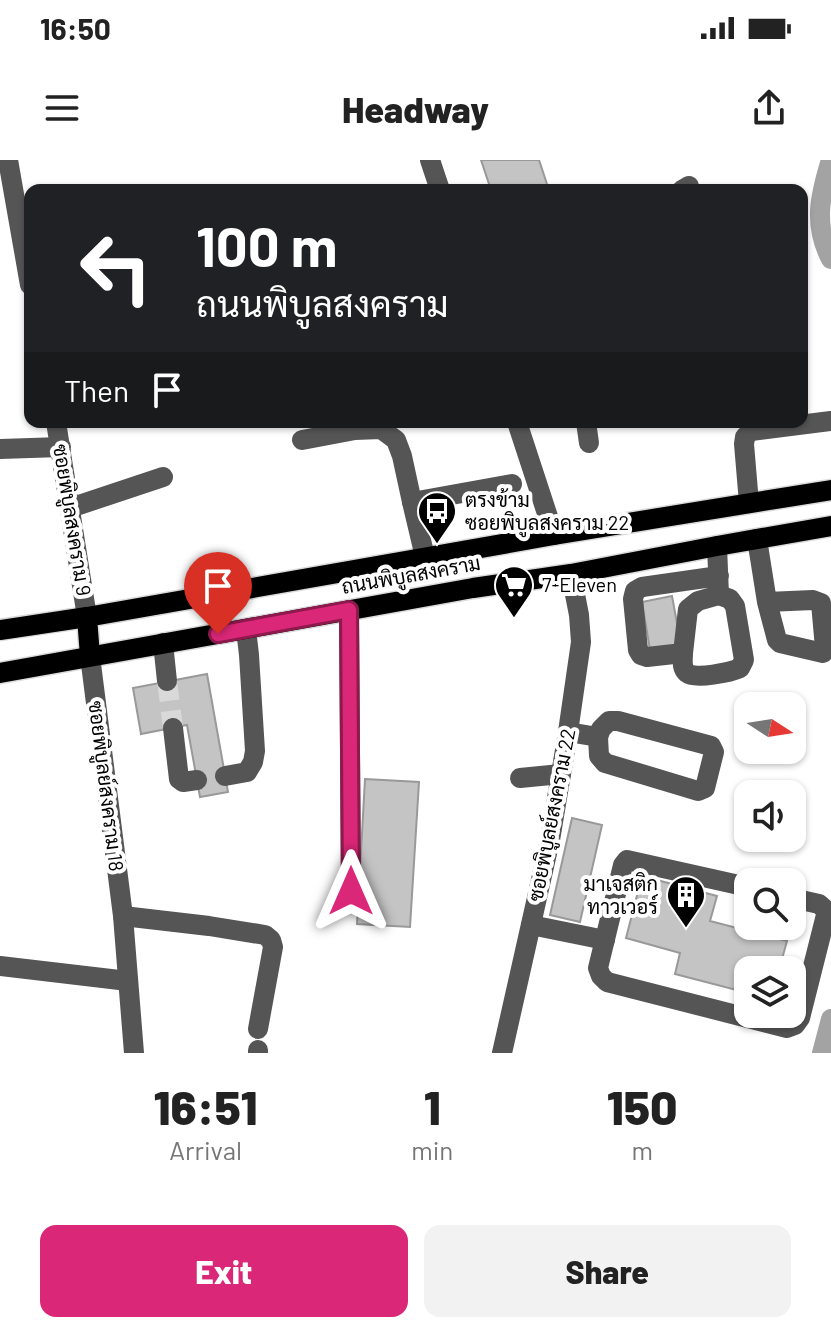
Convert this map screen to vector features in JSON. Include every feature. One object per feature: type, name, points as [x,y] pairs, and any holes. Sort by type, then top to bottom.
[{"type":"main road","name":"ถนนพิบูลสงคราม","points":[[0,630],[831,490]]},
{"type":"main road","name":"ถนนพิบูลสงคราม","points":[[0,673],[831,526]]},
{"type":"main road","points":[[87,617],[90,656]]},
{"type":"street","points":[[8,160],[8,218],[24,267]]},
{"type":"street","points":[[430,160],[438,184]]},
{"type":"street","points":[[808,424],[831,421]]},
{"type":"street","name":"ซอยพิบูลสงคราม 9","points":[[57,428],[87,617]]},
{"type":"street","points":[[519,428],[554,535]]},
{"type":"street","points":[[587,428],[589,443]]},
{"type":"street","points":[[749,503],[745,437],[751,431],[775,428]]},
{"type":"street","points":[[302,440],[355,430],[381,429],[396,440],[425,557]]},
{"type":"street","points":[[0,449],[61,447]]},
{"type":"street","points":[[70,508],[163,477]]},
{"type":"street","points":[[412,502],[512,484]]},
{"type":"street","points":[[757,539],[767,602]]},
{"type":"street","points":[[717,546],[719,586],[735,606],[744,660],[740,668],[731,672],[693,676],[686,673],[683,666],[688,609],[719,586]]},
{"type":"street","name":"ซอยพิบูลย์สงคราม 22","points":[[502,1053],[550,840],[581,642],[571,574]]},
{"type":"street","points":[[683,653],[641,655],[633,599],[635,591],[642,587],[719,586]]},
{"type":"street","points":[[349,610],[351,891]]},
{"type":"street","points":[[225,776],[247,772],[255,751],[246,629]]},
{"type":"street","points":[[163,643],[167,681]]},
{"type":"street","name":"ซอยพิบูลย์สงคราม 18","points":[[90,656],[123,916],[134,1053]]},
{"type":"street","points":[[609,721],[618,721],[711,746],[714,752],[705,788],[698,791],[605,763],[599,756],[598,737],[609,721]]},
{"type":"street","points":[[173,728],[179,779],[183,782],[197,780]]},
{"type":"street","points":[[568,732],[598,737]]},
{"type":"street","points":[[520,778],[561,774]]},
{"type":"street","points":[[734,884],[627,860],[623,865],[598,968],[601,976],[607,982],[787,1028],[795,1025],[800,1018],[827,911],[819,904],[806,901]]},
{"type":"street","points":[[123,916],[265,935],[271,940],[273,947],[258,1029]]},
{"type":"street","points":[[531,925],[605,940]]},
{"type":"street","points":[[0,966],[128,981]]},
{"type":"building","points":[[481,160],[539,160],[547,184],[489,184]]},
{"type":"building","points":[[672,596],[681,645],[650,650],[642,602]]},
{"type":"building","points":[[207,674],[228,792],[200,797],[187,725],[141,734],[133,688]]},
{"type":"building","points":[[365,779],[419,782],[410,927],[357,924]]},
{"type":"building","points":[[572,818],[602,825],[580,922],[550,915]]},
{"type":"building","name":"มาเจสติก ทาวเวอร์","points":[[642,876],[717,896],[710,921],[734,927],[734,940],[787,941],[783,956],[734,956],[734,989],[675,974],[680,953],[626,938]]},
{"type":"waterway","points":[[831,160],[820,210],[822,234],[831,259]]},
{"type":"waterway","points":[[822,1053],[831,1019]]},
{"type":"tunnel","points":[[167,681],[173,728]]},
{"type":"place","name":"ตรงข้าม ซอยพิบูลสงคราม 22","points":[[437,545]]},
{"type":"place","name":"7-Eleven","points":[[514,619]]},
{"type":"place","name":"มาเจสติก ทาวเวอร์","points":[[686,929]]},
{"type":"route","points":[[218,634],[349,610],[351,891]]}]
